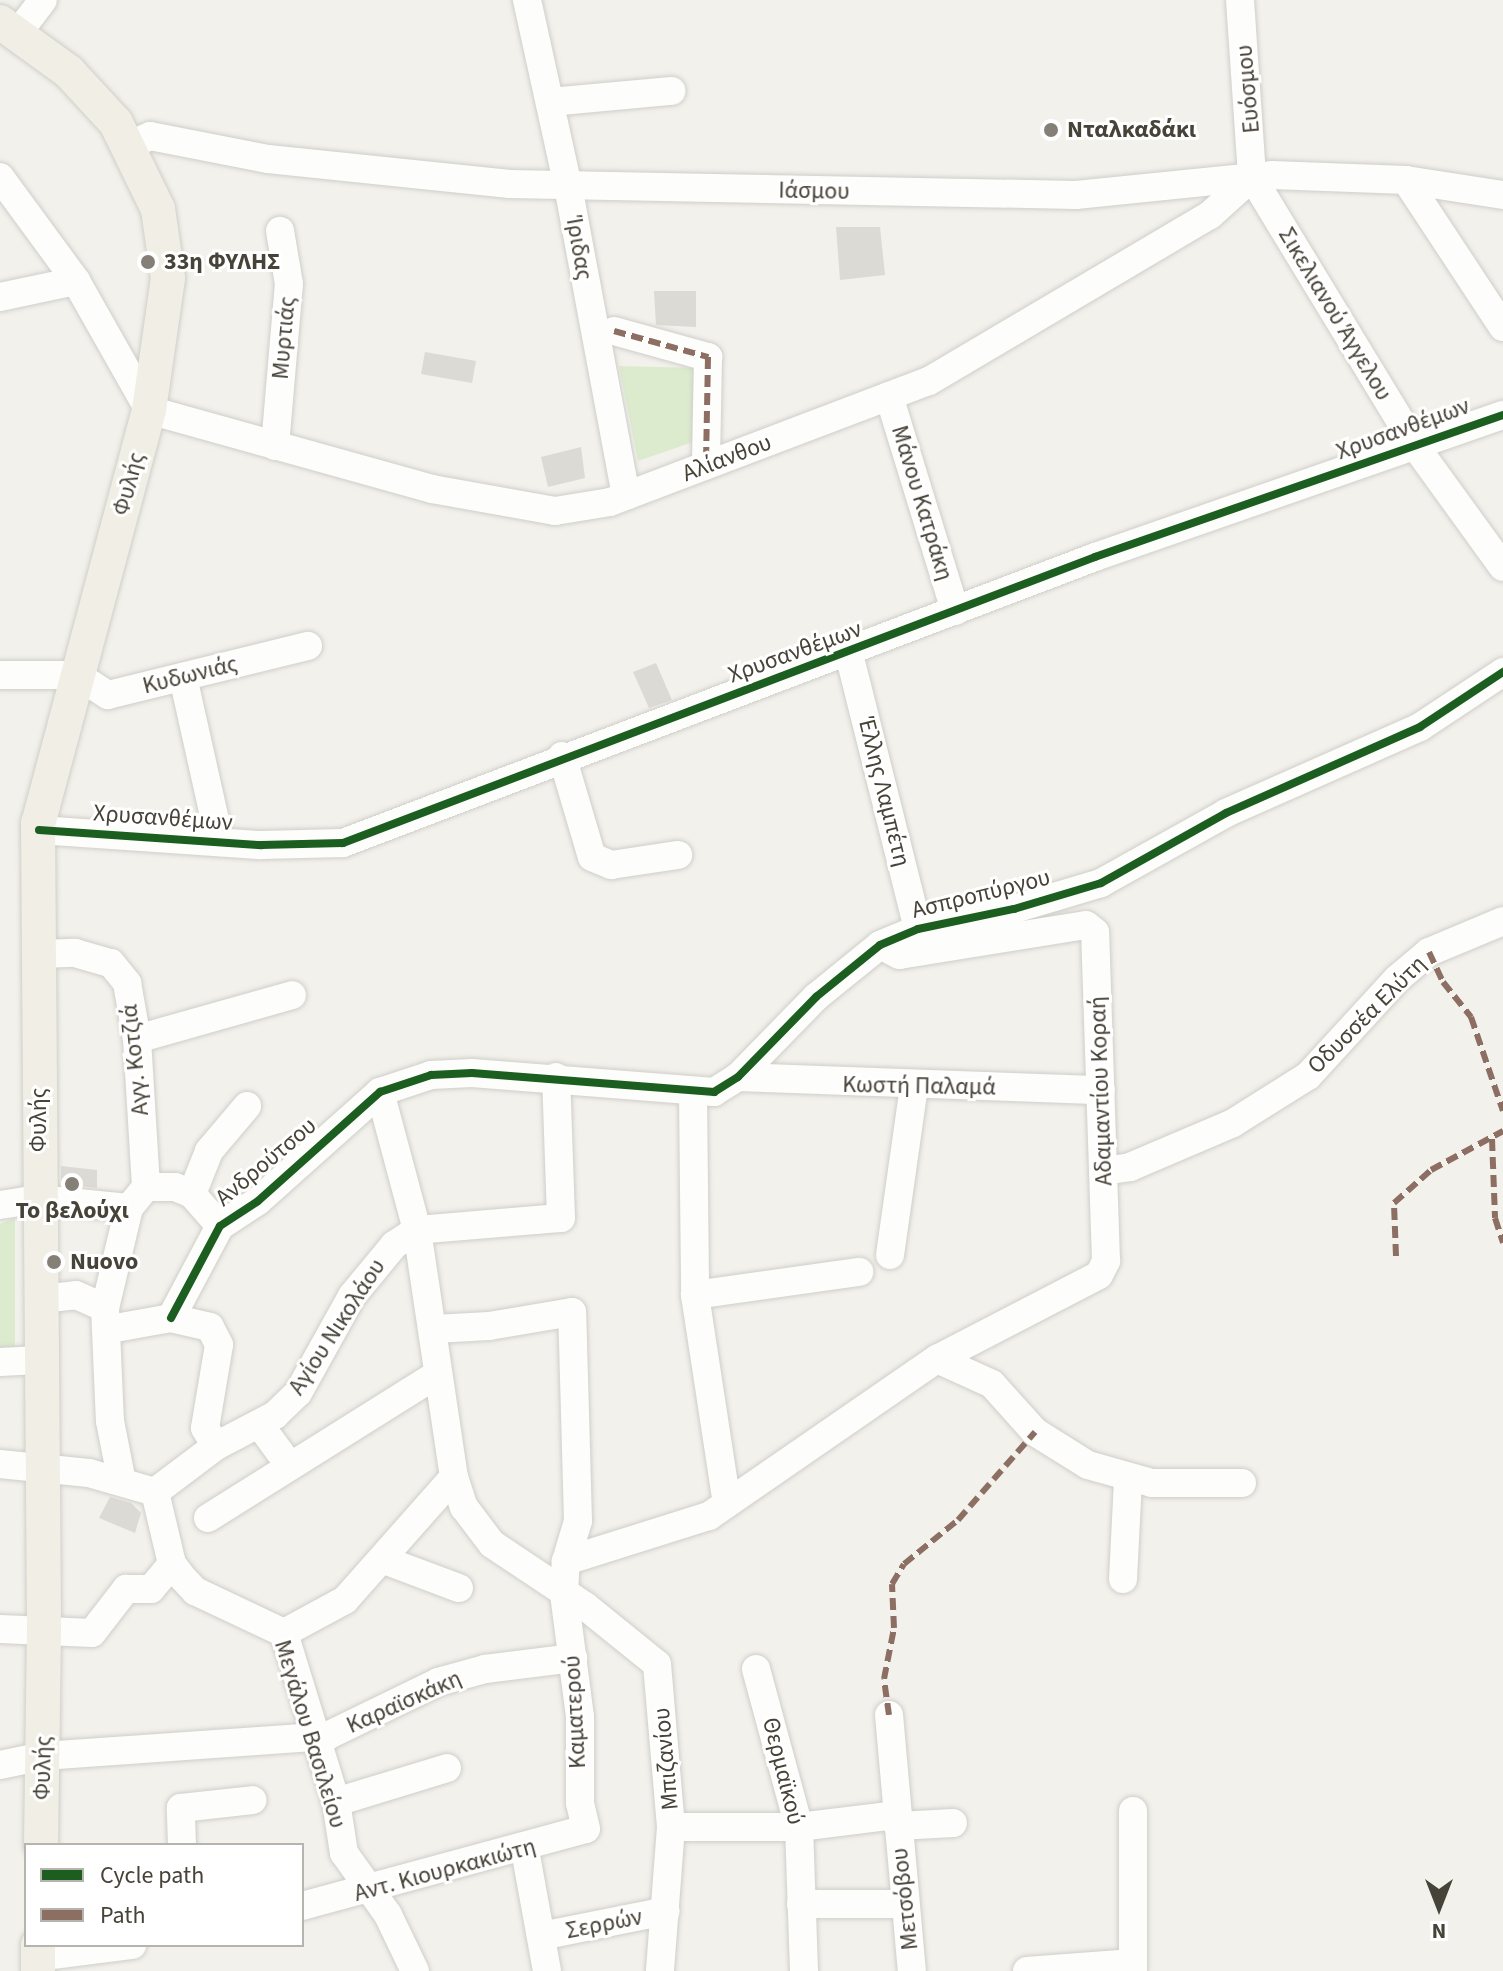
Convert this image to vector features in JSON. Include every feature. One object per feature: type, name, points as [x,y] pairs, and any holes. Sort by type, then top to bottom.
[{"type":"main road","name":"Φυλής","points":[[21,14],[120,88],[140,140],[171,177],[188,228],[191,292],[175,375],[149,410],[41,801],[38,1199],[44,1630],[41,1843]]},
{"type":"street","name":"Ίριδας","points":[[527,0],[568,186],[626,496]]},
{"type":"street","name":"Ευόσμου","points":[[1240,0],[1252,177]]},
{"type":"street","points":[[550,102],[672,91]]},
{"type":"street","name":"Ιάσμου","points":[[140,140],[268,159],[568,186],[1076,195],[1252,177],[1406,180],[1503,195]]},
{"type":"street","points":[[0,177],[76,281],[149,410]]},
{"type":"street","name":"Αλίανθου","points":[[149,410],[275,446],[510,506],[555,511],[626,496],[929,381],[1210,215],[1252,177]]},
{"type":"street","name":"Σικελιανού Άγγελου","points":[[1252,177],[1416,447],[1503,567]]},
{"type":"street","points":[[1406,180],[1503,327]]},
{"type":"street","name":"Μυρτιάς","points":[[275,446],[289,284],[280,231]]},
{"type":"street","points":[[0,297],[76,281]]},
{"type":"street","points":[[614,331],[708,357],[706,465]]},
{"type":"street","name":"Μάνου Κατράκη","points":[[889,396],[955,611]]},
{"type":"street","name":"Χρυσανθέμων","points":[[39,830],[220,842],[343,843],[562,756],[849,654],[955,611],[1503,415]]},
{"type":"street","name":"Κυδωνιάς","points":[[77,675],[108,695],[308,646]]},
{"type":"street","name":"Έλλης Λαμπέτη","points":[[849,654],[918,929]]},
{"type":"street","name":"Ασπροπύργου","points":[[380,1092],[431,1075],[556,1077],[714,1092],[738,1077],[816,997],[880,945],[918,929],[1014,909],[1101,883],[1226,813],[1420,727],[1503,672]]},
{"type":"street","points":[[0,675],[77,675]]},
{"type":"street","points":[[183,677],[220,842]]},
{"type":"street","points":[[562,756],[592,857],[611,865],[678,855]]},
{"type":"street","name":"Οδυσσέα Ελύτη","points":[[1103,1171],[1130,1167],[1233,1123],[1308,1076],[1397,979],[1429,952],[1503,921]]},
{"type":"street","name":"Αδαμαντίου Κοραή","points":[[880,945],[908,954],[1086,925],[1095,932],[1106,1261],[1099,1275],[937,1359]]},
{"type":"street","name":"Αγγ. Κοτζιά","points":[[40,954],[75,953],[111,963],[127,983],[137,1039],[137,1197],[108,1319],[110,1421],[122,1482]]},
{"type":"street","points":[[137,1039],[292,995]]},
{"type":"street","points":[[417,1230],[561,1218],[556,1077]]},
{"type":"street","name":"Κωστή Παλαμά","points":[[738,1077],[914,1086],[1101,1090]]},
{"type":"street","points":[[890,1255],[914,1086]]},
{"type":"street","name":"Ανδρούτσου","points":[[171,1318],[220,1226],[258,1201],[380,1092]]},
{"type":"street","name":"Μπιζανίου","points":[[380,1092],[417,1230],[454,1477],[475,1527],[657,1664],[671,1827],[660,1971]]},
{"type":"street","points":[[693,1092],[695,1295],[727,1504]]},
{"type":"street","points":[[192,1194],[209,1151],[247,1106]]},
{"type":"street","points":[[0,1205],[38,1199],[137,1197],[175,1187],[192,1194],[220,1226]]},
{"type":"street","name":"Αγίου Νικολάου","points":[[155,1492],[216,1446],[259,1424],[298,1393],[375,1263],[417,1230]]},
{"type":"street","points":[[695,1295],[859,1272]]},
{"type":"street","points":[[40,1299],[90,1297],[108,1319],[171,1318],[210,1327],[219,1345],[205,1428],[216,1446]]},
{"type":"street","name":"Καματερού","points":[[434,1329],[489,1326],[572,1312],[578,1521],[566,1561],[564,1594],[580,1717],[580,1803],[586,1829]]},
{"type":"street","points":[[566,1561],[709,1516],[937,1359],[992,1384],[1035,1432],[1088,1465],[1128,1479],[1242,1483]]},
{"type":"street","points":[[0,1362],[40,1360]]},
{"type":"street","points":[[208,1518],[438,1374]]},
{"type":"street","points":[[259,1424],[290,1466]]},
{"type":"street","points":[[0,1464],[122,1482],[155,1492]]},
{"type":"street","points":[[284,1633],[345,1600],[384,1560],[436,1492],[454,1477]]},
{"type":"street","points":[[1123,1579],[1128,1479]]},
{"type":"street","name":"Μεγάλου Βασιλείου","points":[[155,1492],[172,1564],[195,1591],[284,1633],[312,1738],[336,1802],[344,1853],[368,1891],[388,1915],[415,1971]]},
{"type":"street","points":[[384,1560],[459,1588]]},
{"type":"street","points":[[0,1629],[92,1633],[126,1589],[151,1589],[172,1564]]},
{"type":"street","name":"Καραϊσκάκη","points":[[0,1765],[43,1756],[327,1736],[438,1682],[485,1669],[573,1658]]},
{"type":"street","name":"Θερμαϊκού","points":[[756,1669],[799,1827],[804,1971]]},
{"type":"street","name":"Μετσόβου","points":[[889,1715],[912,1971]]},
{"type":"street","points":[[336,1802],[447,1768]]},
{"type":"street","points":[[182,1843],[181,1808],[253,1800]]},
{"type":"street","points":[[1027,1971],[1133,1967],[1133,1811]]},
{"type":"street","points":[[671,1827],[799,1827],[897,1820],[953,1823]]},
{"type":"street","name":"Αντ. Κιουρκακιώτη","points":[[304,1906],[525,1850],[586,1829]]},
{"type":"street","points":[[525,1850],[547,1971]]},
{"type":"street","points":[[801,1904],[904,1904]]},
{"type":"street","name":"Σερρών","points":[[541,1936],[666,1911]]},
{"type":"street","points":[[38,1958],[118,1947]]},
{"type":"green space","points":[[619,366],[699,368],[696,441],[638,461]]},
{"type":"green space","points":[[15,1218],[15,1350],[0,1350],[0,1224]]},
{"type":"building","points":[[836,227],[880,227],[885,275],[840,280]]},
{"type":"building","points":[[654,291],[696,291],[696,327],[656,325]]},
{"type":"building","points":[[425,352],[476,361],[472,383],[421,374]]},
{"type":"building","points":[[581,447],[585,478],[548,487],[541,457]]},
{"type":"building","points":[[656,663],[672,700],[649,708],[633,672]]},
{"type":"building","points":[[61,1166],[97,1170],[97,1188],[61,1184]]},
{"type":"building","points":[[110,1497],[131,1503],[141,1513],[135,1533],[99,1518]]},
{"type":"marked path","points":[[614,331],[708,357],[706,465]]},
{"type":"marked path","points":[[1429,952],[1443,982],[1471,1017],[1503,1111]]},
{"type":"marked path","points":[[1396,1256],[1394,1203],[1431,1170],[1503,1131]]},
{"type":"marked path","points":[[1492,1139],[1495,1218],[1503,1243]]},
{"type":"marked path","points":[[889,1715],[884,1679],[894,1628],[892,1584],[904,1564],[958,1520],[1035,1432]]},
{"type":"cycle path","points":[[39,830],[261,845],[343,843],[1095,557],[1503,415]]},
{"type":"cycle path","points":[[171,1318],[220,1226],[258,1201],[380,1092],[431,1075],[472,1073],[714,1092],[738,1077],[816,997],[880,945],[918,929],[1014,909],[1101,883],[1226,813],[1420,727],[1503,672]]},
{"type":"place","name":"Νταλκαδάκι","points":[[1051,130]]},
{"type":"place","name":"33η ΦΥΛΗΣ","points":[[148,262]]},
{"type":"place","name":"Το βελούχι","points":[[72,1184]]},
{"type":"place","name":"Nuovo","points":[[54,1262]]}]
